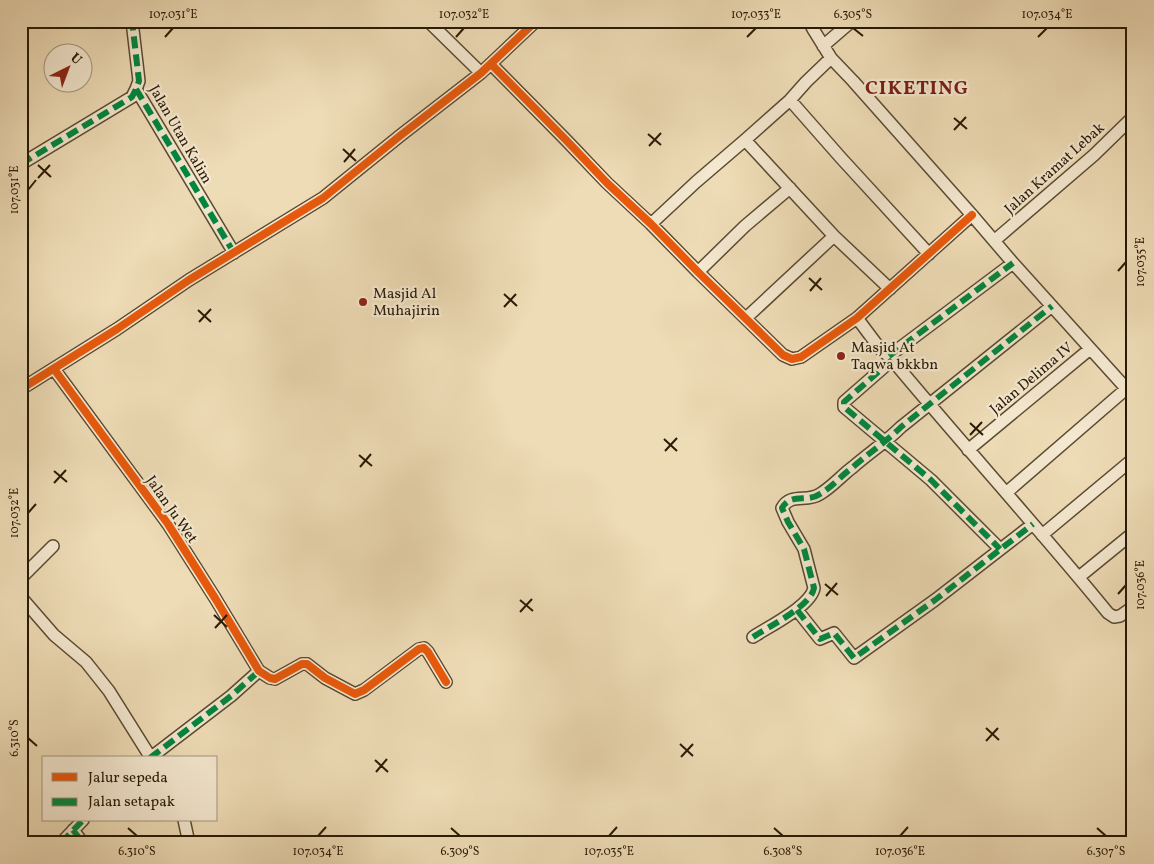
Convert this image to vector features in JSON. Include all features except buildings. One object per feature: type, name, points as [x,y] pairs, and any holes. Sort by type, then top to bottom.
[{"type":"street","name":"Jalan Utan Kalim","points":[[132,21],[139,81],[136,89],[234,253]]},
{"type":"street","points":[[21,388],[117,329],[189,280],[324,198],[401,134],[481,73],[536,21]]},
{"type":"street","points":[[809,21],[831,58],[1130,393],[1006,493]]},
{"type":"street","points":[[823,46],[852,21]]},
{"type":"street","points":[[429,22],[481,73]]},
{"type":"street","points":[[651,224],[790,100],[831,58]]},
{"type":"street","points":[[490,64],[698,272],[783,355],[792,359],[801,357],[857,318],[972,215]]},
{"type":"street","points":[[21,164],[132,96],[136,89]]},
{"type":"street","points":[[790,100],[840,158],[929,254]]},
{"type":"street","name":"Jalan Kramat Lebak","points":[[994,241],[1094,155],[1133,117]]},
{"type":"street","points":[[745,140],[834,236],[890,289]]},
{"type":"street","points":[[698,272],[745,226],[790,188]]},
{"type":"street","points":[[746,318],[834,236]]},
{"type":"street","points":[[1000,549],[931,480],[844,407],[844,402],[890,358],[1013,263]]},
{"type":"street","points":[[753,636],[797,610],[813,594],[814,588],[804,549],[782,508],[786,502],[791,499],[810,498],[820,494],[1052,306]]},
{"type":"street","points":[[857,318],[881,350],[890,358],[1033,524],[1108,614],[1114,617],[1120,616],[1133,607]]},
{"type":"street","name":"Jalan Delima IV","points":[[968,450],[1090,349]]},
{"type":"street","name":"Jalan Ju Wet","points":[[54,368],[168,524],[258,671]]},
{"type":"street","points":[[1042,535],[1133,459]]},
{"type":"street","points":[[797,610],[820,639],[834,633],[854,658],[935,600],[1033,524]]},
{"type":"street","points":[[1079,578],[1133,533]]},
{"type":"street","points":[[21,578],[53,546]]},
{"type":"street","points":[[21,597],[54,635],[86,662],[109,691],[150,756]]},
{"type":"street","points":[[154,756],[231,696],[258,671],[275,679],[302,664],[307,664],[325,678],[355,694],[364,690],[424,648],[446,682]]},
{"type":"street","points":[[60,843],[81,822]]},
{"type":"street","points":[[184,822],[189,843]]},
{"type":"street","points":[[73,830],[83,843]]},
{"type":"marked path","points":[[21,164],[132,97],[139,81],[132,21]]},
{"type":"marked path","points":[[136,89],[234,253]]},
{"type":"marked path","points":[[889,356],[1013,263]]},
{"type":"marked path","points":[[753,637],[797,609],[811,595],[814,588],[804,549],[782,508],[786,503],[790,500],[815,497],[824,491],[1052,306]]},
{"type":"marked path","points":[[892,360],[844,402],[844,407],[931,480],[1000,549]]},
{"type":"marked path","points":[[797,610],[820,639],[834,633],[854,658],[935,600],[1033,524]]},
{"type":"marked path","points":[[153,756],[231,696],[259,671]]},
{"type":"marked path","points":[[61,843],[81,822]]},
{"type":"marked path","points":[[73,830],[83,843]]},
{"type":"cycle path","points":[[21,389],[117,329],[189,280],[323,198],[481,73],[536,21]]},
{"type":"cycle path","points":[[491,64],[607,183],[783,355],[792,359],[801,357],[857,318],[972,215]]},
{"type":"cycle path","points":[[54,369],[168,524],[259,671],[275,679],[302,664],[307,664],[325,678],[355,694],[364,690],[419,649],[424,648],[446,682]]},
{"type":"place","name":"Masjid Al Muhajirin","points":[[363,302]]},
{"type":"place","name":"Masjid At Taqwa bkkbn","points":[[841,356]]},
{"type":"district","name":"CIKETING","points":[[917,87]]}]
